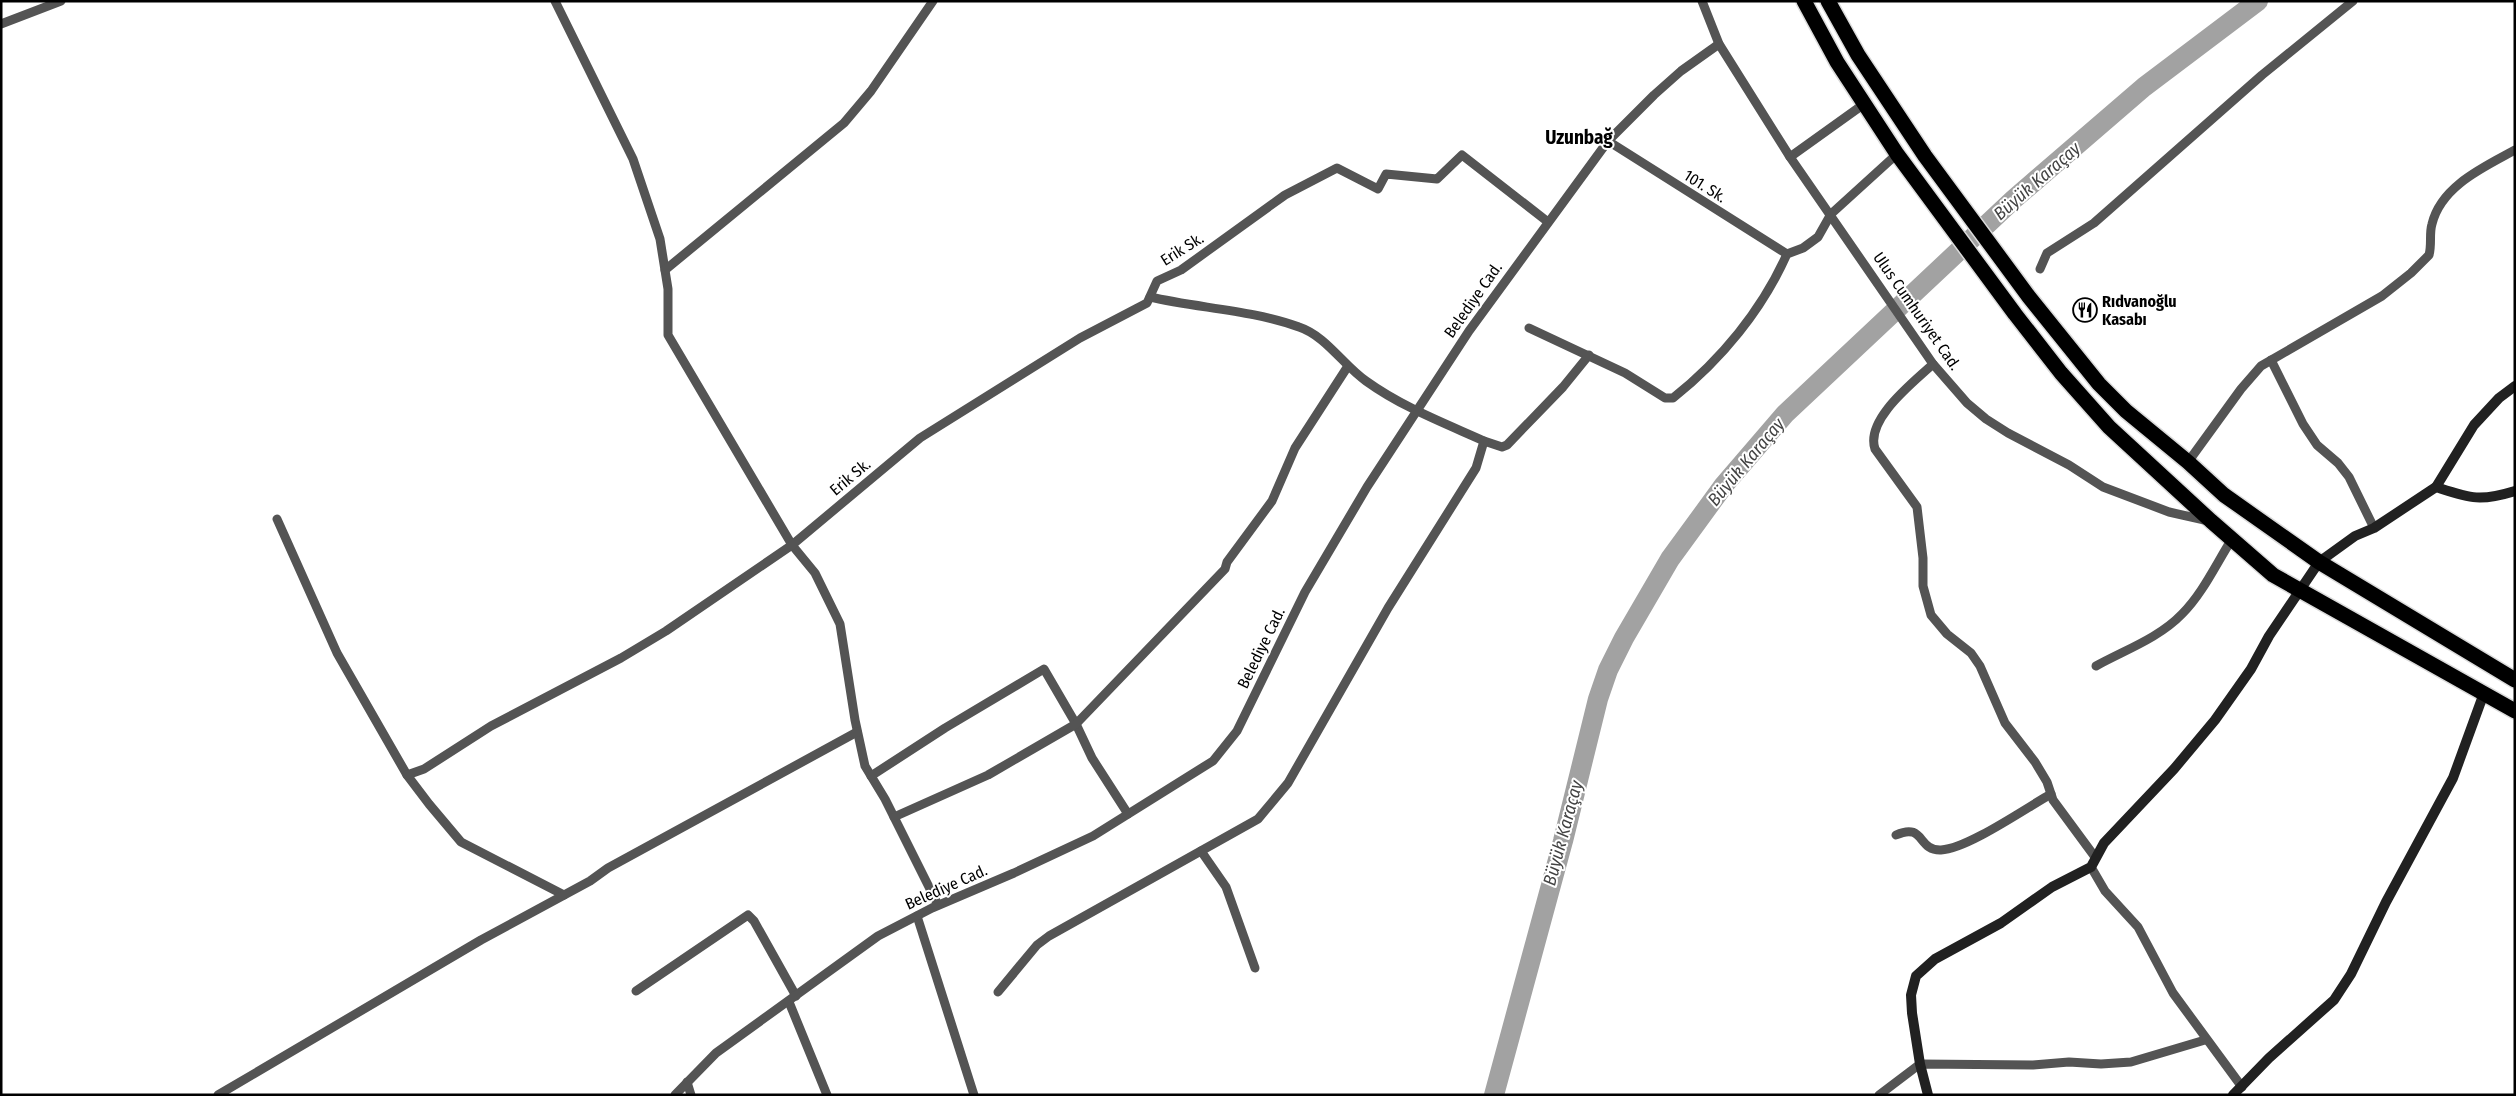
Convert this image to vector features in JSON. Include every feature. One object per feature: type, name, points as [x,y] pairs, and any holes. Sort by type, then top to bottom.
[{"type":"highway","points":[[1804,1],[1836,62],[1897,154],[2015,314],[2061,373],[2108,427],[2273,575],[2515,711]]},
{"type":"highway","points":[[1828,1],[1858,55],[1925,156],[2030,297],[2098,384],[2126,411],[2188,462],[2224,495],[2319,562],[2515,680]]},
{"type":"street","points":[[1,24],[61,1]]},
{"type":"street","points":[[555,1],[633,159],[660,239],[668,289],[668,335],[792,545],[815,573],[840,624],[857,732],[865,766],[938,905]]},
{"type":"street","points":[[665,270],[844,123],[871,91],[933,1]]},
{"type":"street","name":"Ulus Cumhuriyet Cad.","points":[[1702,1],[1719,44],[1790,157],[1934,364],[1975,410],[2021,441],[2069,465],[2087,478],[2115,493],[2168,512],[2211,521]]},
{"type":"street","points":[[2040,269],[2047,253],[2094,223],[2262,75],[2353,1]]},
{"type":"street","name":"Belediye Cad.","points":[[676,1095],[716,1053],[878,936],[938,905],[1066,848],[1128,814],[1213,762],[1237,732],[1305,592],[1368,486],[1469,331],[1608,141],[1681,71],[1719,44]]},
{"type":"street","points":[[1790,157],[1864,104]]},
{"type":"street","name":"101. Sk.","points":[[1608,141],[1787,254]]},
{"type":"street","points":[[2188,462],[2253,374],[2271,360],[2350,316],[2412,273],[2429,255],[2431,226],[2444,200],[2469,177],[2515,150]]},
{"type":"street","points":[[1529,328],[1589,355],[1646,385],[1665,398],[1673,398],[1699,376],[1742,328],[1773,286],[1787,254],[1803,248],[1818,237],[1831,214],[1897,154]]},
{"type":"street","name":"Erik Sk.","points":[[408,775],[424,769],[491,726],[621,658],[666,631],[792,545],[920,438],[1080,338],[1147,303],[1157,281],[1181,270],[1285,195],[1337,168],[1378,189],[1386,174],[1437,178],[1462,155],[1548,222]]},
{"type":"street","points":[[1150,297],[1249,315],[1300,327],[1323,342],[1364,380],[1395,401],[1484,441],[1502,447],[1507,445],[1563,387],[1589,355]]},
{"type":"street","points":[[2271,360],[2303,424],[2317,445],[2338,462],[2349,477],[2374,528]]},
{"type":"street","points":[[1934,364],[1899,396],[1883,416],[1874,433],[1873,442],[1875,449],[1917,507],[1923,558],[1923,586],[1931,615],[1942,629],[1971,653],[1980,666],[2005,723],[2048,782],[2051,794],[2093,862],[2105,891],[2138,927],[2161,973],[2205,1040],[2242,1087]]},
{"type":"street","points":[[894,818],[988,776],[1076,724],[1225,569],[1272,501],[1295,448],[1348,366]]},
{"type":"street","points":[[1928,1095],[1920,1064],[1911,995],[1916,976],[1935,959],[2001,923],[2052,887],[2093,862],[2104,843],[2174,769],[2215,720],[2251,670],[2298,590],[2319,562],[2355,536],[2374,528],[2436,487],[2474,425],[2499,398],[2515,386]]},
{"type":"street","points":[[998,992],[1037,945],[1049,936],[1258,819],[1288,783],[1388,608],[1476,468],[1484,441]]},
{"type":"street","points":[[2436,487],[2476,499],[2494,498],[2515,492]]},
{"type":"street","points":[[277,519],[336,653],[408,775],[428,804],[462,842],[564,895]]},
{"type":"street","points":[[2096,666],[2159,632],[2184,613],[2232,539]]},
{"type":"street","points":[[871,776],[945,728],[1044,670],[1076,724],[1092,758],[1128,814]]},
{"type":"street","points":[[2233,1095],[2269,1058],[2334,1000],[2351,974],[2386,902],[2453,778],[2484,693]]},
{"type":"street","points":[[218,1095],[481,940],[564,895],[608,868],[857,732]]},
{"type":"street","points":[[1896,835],[1910,831],[1918,834],[1924,845],[1932,849],[1948,849],[1977,837],[2051,794]]},
{"type":"street","points":[[1201,851],[1226,887],[1255,968]]},
{"type":"street","points":[[636,992],[748,915],[754,921],[792,999],[827,1095]]},
{"type":"street","points":[[917,916],[974,1095]]},
{"type":"street","points":[[1879,1095],[1920,1064],[2121,1063],[2161,1054],[2205,1040]]},
{"type":"street","points":[[687,1082],[690,1095]]},
{"type":"waterway","name":"Büyük Karaçay","points":[[1494,1095],[1563,841],[1598,699],[1608,670],[1624,638],[1670,559],[1724,485],[1785,414],[2014,199],[2144,87],[2258,1]]},
{"type":"place","name":"Rıdvanoğlu Kasabı","points":[[2085,310]]},
{"type":"district","name":"Uzunbağ","points":[[1579,137]]}]
